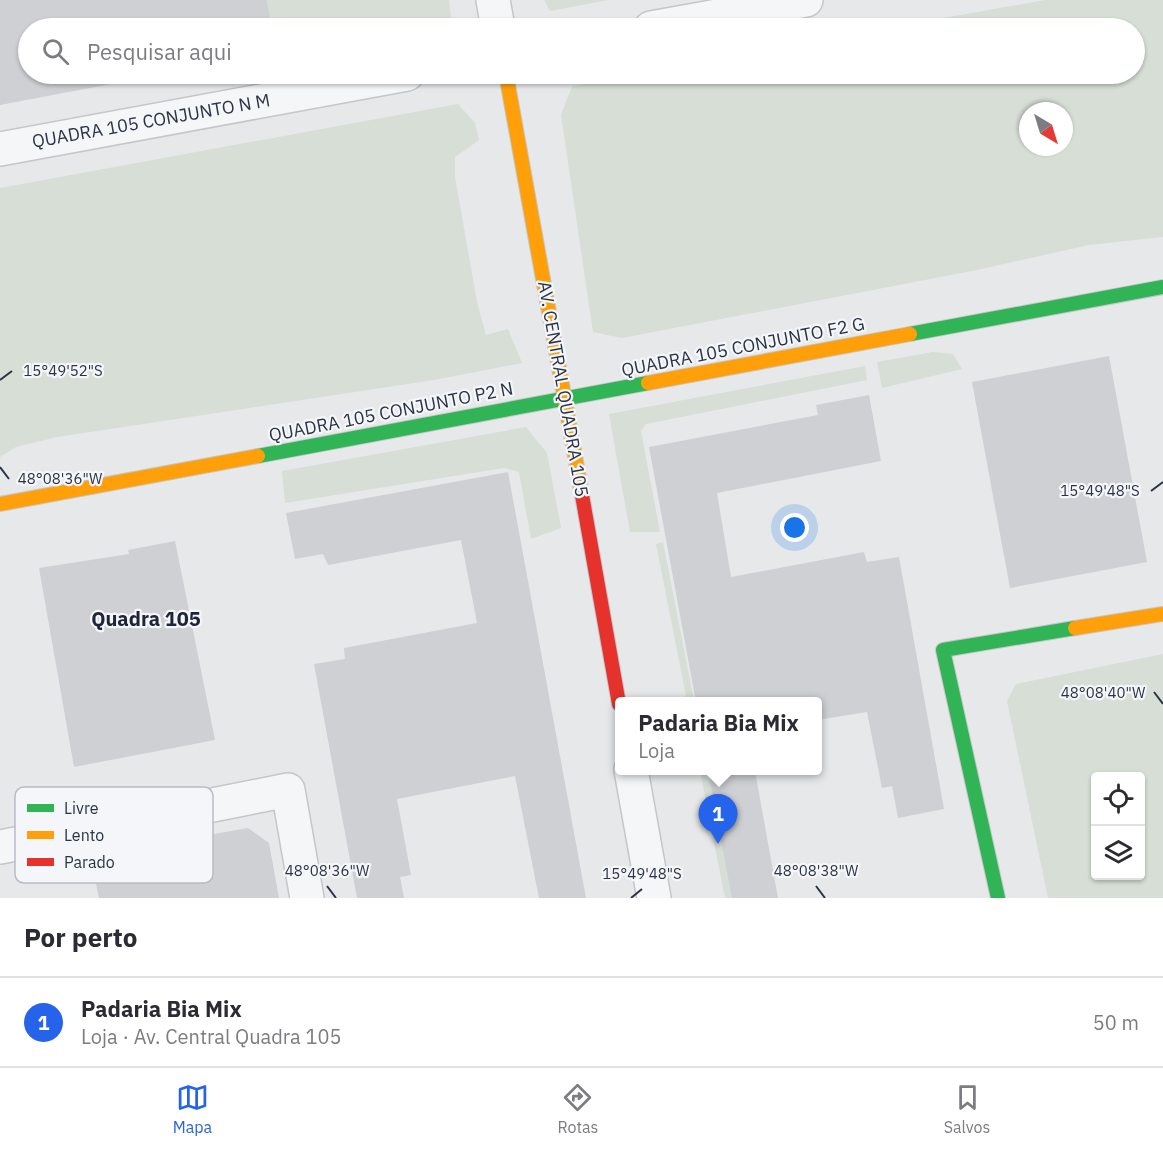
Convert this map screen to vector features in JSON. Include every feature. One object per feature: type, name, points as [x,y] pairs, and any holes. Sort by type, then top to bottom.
[{"type":"street","points":[[493,0],[496,18]]},
{"type":"street","points":[[706,18],[806,0]]},
{"type":"street","name":"QUADRA 105 CONJUNTO N M","points":[[0,149],[353,84]]},
{"type":"street","name":"AV. CENTRAL QUADRA 105","points":[[508,84],[618,697]]},
{"type":"street","name":"QUADRA 105 CONJUNTO F2 G","points":[[565,399],[1163,287]]},
{"type":"street","name":"QUADRA 105 CONJUNTO P2 N","points":[[0,504],[565,399]]},
{"type":"street","points":[[998,898],[943,650],[1163,614]]},
{"type":"street","points":[[632,775],[654,898]]},
{"type":"street","points":[[213,805],[288,790],[307,898]]},
{"type":"street","points":[[0,847],[15,844]]},
{"type":"shaded area","points":[[267,0],[449,0],[451,18],[270,18]]},
{"type":"shaded area","points":[[544,0],[608,0],[550,11]]},
{"type":"shaded area","points":[[1045,0],[1163,0],[1163,237],[1089,245],[977,270],[622,338],[593,332],[561,115],[572,86],[583,84],[1145,84],[1145,18],[944,18]]},
{"type":"shaded area","points":[[458,104],[475,123],[479,140],[455,157],[455,177],[477,302],[486,335],[508,329],[522,363],[434,380],[57,437],[16,447],[0,457],[0,188]]},
{"type":"shaded area","points":[[933,352],[953,354],[962,369],[882,388],[877,362]]},
{"type":"shaded area","points":[[865,366],[867,380],[646,424],[641,431],[660,532],[630,532],[609,414]]},
{"type":"shaded area","points":[[526,427],[547,453],[561,528],[531,539],[519,472],[504,468],[285,503],[282,471]]},
{"type":"shaded area","points":[[663,542],[693,697],[686,697],[656,544]]},
{"type":"shaded area","points":[[1163,654],[1163,898],[1048,898],[1007,701],[1016,684]]},
{"type":"shaded area","points":[[701,775],[709,775],[733,898],[725,898]]},
{"type":"building","points":[[0,0],[267,0],[270,18],[18,18],[18,84],[111,84],[0,105]]},
{"type":"building","points":[[1109,356],[1147,562],[1010,588],[972,382]]},
{"type":"building","points":[[869,395],[881,461],[717,493],[731,577],[864,552],[867,562],[899,557],[944,809],[898,818],[892,786],[882,788],[867,712],[822,719],[822,697],[695,697],[649,447],[818,415],[816,405]]},
{"type":"building","points":[[508,472],[586,898],[539,898],[515,776],[397,799],[411,875],[400,877],[404,898],[357,898],[314,664],[345,659],[344,648],[477,623],[461,540],[328,565],[323,554],[295,559],[286,513]]},
{"type":"building","points":[[175,541],[215,740],[74,767],[39,568],[129,554],[128,550]]},
{"type":"building","points":[[709,775],[756,775],[778,898],[732,898]]},
{"type":"building","points":[[248,828],[269,843],[279,898],[99,898],[96,883],[213,883],[213,834]]},
{"type":"traffic: fast","points":[[910,334],[1163,287]]},
{"type":"traffic: fast","points":[[258,456],[648,383]]},
{"type":"traffic: fast","points":[[998,898],[943,650],[1075,628]]},
{"type":"traffic: slow","points":[[508,84],[582,495]]},
{"type":"traffic: slow","points":[[648,383],[910,334]]},
{"type":"traffic: slow","points":[[0,504],[258,456]]},
{"type":"traffic: slow","points":[[1075,628],[1163,614]]},
{"type":"traffic: jam","points":[[582,495],[618,697]]},
{"type":"place","name":"Padaria Bia Mix","points":[[718,844]]},
{"type":"district","name":"Quadra 105","points":[[146,619]]}]
